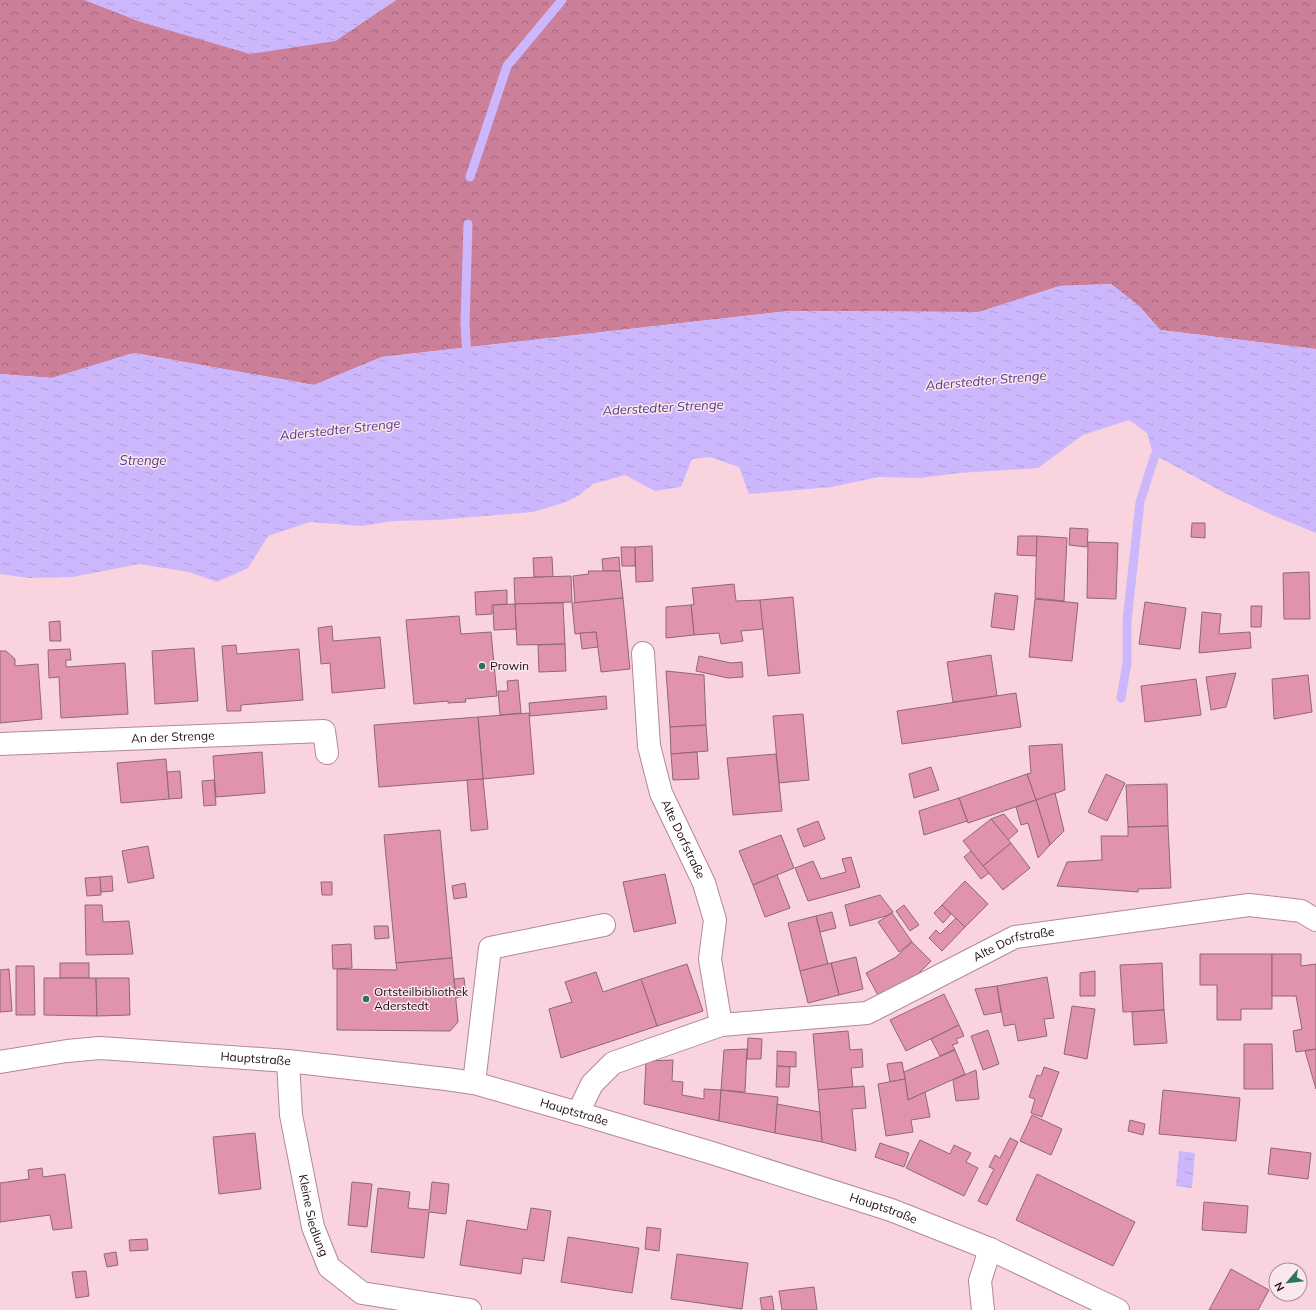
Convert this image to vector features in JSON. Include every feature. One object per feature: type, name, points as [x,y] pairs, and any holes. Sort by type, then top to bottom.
[{"type":"street","name":"Alte Dorfstraße","points":[[643,653],[649,746],[661,793],[704,883],[715,920],[710,960],[721,1025]]},
{"type":"street","name":"An der Strenge","points":[[0,744],[324,730],[327,753]]},
{"type":"street","name":"Alte Dorfstraße","points":[[578,1113],[592,1084],[613,1063],[721,1025],[867,1013],[1015,937],[1249,905],[1301,911],[1316,920]]},
{"type":"street","points":[[474,1084],[490,948],[604,925]]},
{"type":"street","name":"Hauptstraße","points":[[0,1062],[67,1051],[100,1048],[288,1061],[446,1079],[474,1084],[712,1153],[891,1210],[990,1249],[1118,1310]]},
{"type":"street","name":"Kleine Siedlung","points":[[288,1061],[291,1115],[312,1227],[329,1267],[362,1293],[470,1310]]},
{"type":"street","points":[[983,1310],[980,1281],[990,1249]]},
{"type":"green space","points":[[0,0],[85,0],[144,23],[335,41],[396,0],[1316,0],[1316,349],[1160,330],[1140,307],[1111,284],[1060,286],[979,312],[788,311],[382,357],[314,385],[134,353],[52,378],[0,374]]},
{"type":"water","points":[[85,0],[396,0],[335,41],[250,54],[144,23]]},
{"type":"water","name":"Strenge","points":[[1111,284],[1140,307],[1160,330],[1316,349],[1316,533],[1272,515],[1225,493],[1153,454],[1147,433],[1129,420],[1083,435],[1038,468],[959,473],[920,478],[879,477],[831,487],[749,494],[739,467],[710,457],[692,459],[681,487],[655,491],[625,475],[593,484],[578,496],[563,503],[533,512],[438,520],[394,521],[361,526],[310,522],[268,536],[248,568],[217,582],[189,572],[139,564],[73,577],[29,578],[0,574],[0,374],[52,378],[133,353],[314,385],[382,357],[788,311],[979,312],[1060,286]]},
{"type":"water","points":[[1179,1151],[1195,1153],[1192,1188],[1176,1186]]},
{"type":"building","points":[[1192,523],[1205,523],[1205,538],[1191,537]]},
{"type":"building","points":[[1070,528],[1088,529],[1087,547],[1069,545]]},
{"type":"building","points":[[1018,536],[1037,536],[1037,556],[1017,555]]},
{"type":"building","points":[[1037,536],[1067,538],[1064,601],[1035,598]]},
{"type":"building","points":[[1088,542],[1118,543],[1116,599],[1087,598]]},
{"type":"building","points":[[652,546],[653,581],[636,582],[635,547]]},
{"type":"building","points":[[621,547],[635,547],[635,566],[622,566]]},
{"type":"building","points":[[552,557],[553,577],[534,577],[533,558]]},
{"type":"building","points":[[619,557],[620,571],[603,571],[602,559]]},
{"type":"building","points":[[588,571],[620,571],[623,598],[575,603],[573,576],[589,574]]},
{"type":"building","points":[[1309,572],[1310,619],[1284,619],[1283,573]]},
{"type":"building","points":[[571,576],[572,602],[515,604],[514,578]]},
{"type":"building","points":[[734,584],[736,601],[760,600],[764,629],[741,631],[743,641],[721,644],[719,633],[694,635],[691,605],[694,604],[692,588]]},
{"type":"building","points":[[507,590],[507,604],[492,605],[492,614],[476,615],[475,592]]},
{"type":"building","points":[[995,593],[1018,596],[1014,630],[991,627]]},
{"type":"building","points":[[793,597],[800,673],[768,676],[760,600]]},
{"type":"building","points":[[623,598],[630,669],[601,672],[596,632],[575,634],[572,603]]},
{"type":"building","points":[[1035,599],[1078,603],[1072,661],[1029,657]]},
{"type":"building","points":[[1145,602],[1186,608],[1180,649],[1139,644]]},
{"type":"building","points":[[563,603],[565,644],[517,645],[515,604]]},
{"type":"building","points":[[515,604],[516,629],[494,630],[493,605]]},
{"type":"building","points":[[691,605],[694,635],[666,638],[666,607]]},
{"type":"building","points":[[1251,606],[1262,606],[1261,627],[1251,627]]},
{"type":"building","points":[[1202,612],[1221,614],[1219,634],[1250,632],[1251,648],[1199,653]]},
{"type":"building","points":[[459,616],[461,634],[491,632],[497,696],[465,699],[466,702],[448,703],[448,701],[414,704],[406,620]]},
{"type":"building","points":[[60,621],[61,641],[50,641],[49,622]]},
{"type":"building","points":[[332,626],[333,641],[380,637],[385,688],[332,693],[330,663],[321,664],[318,628]]},
{"type":"building","points":[[596,632],[598,647],[582,649],[580,633]]},
{"type":"building","points":[[565,644],[566,671],[539,672],[538,645]]},
{"type":"building","points":[[236,645],[237,654],[299,649],[303,700],[241,705],[241,711],[227,711],[222,646]]},
{"type":"building","points":[[194,648],[198,701],[155,704],[152,651]]},
{"type":"building","points":[[70,649],[71,660],[66,660],[66,667],[125,663],[128,714],[61,718],[59,677],[49,678],[48,650]]},
{"type":"building","points":[[0,651],[6,651],[15,659],[15,666],[38,664],[42,719],[0,723]]},
{"type":"building","points":[[991,655],[997,696],[953,702],[947,662]]},
{"type":"building","points":[[699,656],[731,663],[742,662],[743,677],[728,678],[696,671]]},
{"type":"building","points":[[666,671],[704,675],[706,725],[670,727]]},
{"type":"building","points":[[1236,673],[1226,707],[1211,710],[1206,677]]},
{"type":"building","points":[[1308,675],[1312,712],[1274,719],[1272,679]]},
{"type":"building","points":[[1196,679],[1201,715],[1145,722],[1141,686]]},
{"type":"building","points":[[518,680],[521,713],[500,715],[498,691],[508,691],[507,681]]},
{"type":"building","points":[[1016,693],[1021,727],[902,744],[897,711]]},
{"type":"building","points":[[606,696],[607,709],[530,716],[529,703]]},
{"type":"building","points":[[529,713],[534,774],[483,779],[478,717]]},
{"type":"building","points":[[803,714],[809,780],[779,783],[773,716]]},
{"type":"building","points":[[478,717],[483,779],[379,787],[374,725]]},
{"type":"building","points":[[706,725],[708,751],[671,754],[670,727]]},
{"type":"building","points":[[1062,744],[1065,790],[1036,800],[1027,774],[1031,773],[1029,746]]},
{"type":"building","points":[[262,752],[265,793],[216,797],[213,756]]},
{"type":"building","points":[[697,752],[699,779],[673,780],[671,754]]},
{"type":"building","points":[[776,754],[782,811],[733,815],[727,758]]},
{"type":"building","points":[[166,759],[169,799],[121,803],[117,763]]},
{"type":"building","points":[[931,767],[939,790],[914,798],[909,774]]},
{"type":"building","points":[[180,771],[182,798],[169,799],[167,772]]},
{"type":"building","points":[[1027,774],[1036,800],[968,823],[959,798]]},
{"type":"building","points":[[1106,774],[1125,783],[1107,821],[1088,812]]},
{"type":"building","points":[[483,779],[488,829],[471,831],[467,780]]},
{"type":"building","points":[[214,780],[216,805],[204,806],[202,781]]},
{"type":"building","points":[[1167,784],[1168,826],[1128,827],[1126,785]]},
{"type":"building","points":[[1055,793],[1064,831],[1050,845],[1036,800]]},
{"type":"building","points":[[959,798],[967,821],[924,835],[919,811]]},
{"type":"building","points":[[1036,800],[1050,845],[1038,858],[1028,823],[1021,825],[1016,807]]},
{"type":"building","points":[[1004,814],[1018,831],[1008,840],[991,819]]},
{"type":"building","points":[[991,819],[1011,843],[983,866],[963,841]]},
{"type":"building","points":[[818,821],[825,839],[804,847],[797,829]]},
{"type":"building","points":[[1168,826],[1171,888],[1138,889],[1138,892],[1057,886],[1067,862],[1102,860],[1101,836],[1128,836],[1128,827]]},
{"type":"building","points":[[440,830],[452,958],[396,963],[384,835]]},
{"type":"building","points":[[781,835],[794,868],[753,885],[739,851]]},
{"type":"building","points":[[1011,843],[1030,868],[1003,890],[983,866]]},
{"type":"building","points":[[148,846],[154,878],[128,883],[122,851]]},
{"type":"building","points":[[971,851],[989,873],[981,879],[964,857]]},
{"type":"building","points":[[851,857],[860,887],[808,901],[795,868],[813,861],[821,879],[846,872],[842,859]]},
{"type":"building","points":[[665,874],[676,923],[634,932],[623,882]]},
{"type":"building","points":[[777,875],[790,908],[765,917],[753,885]]},
{"type":"building","points":[[112,876],[113,891],[101,892],[100,877]]},
{"type":"building","points":[[100,877],[101,895],[87,896],[85,878]]},
{"type":"building","points":[[965,881],[988,904],[965,927],[942,905]]},
{"type":"building","points":[[321,882],[332,882],[332,895],[322,895]]},
{"type":"building","points":[[465,883],[467,897],[454,899],[452,886]]},
{"type":"building","points":[[880,895],[893,912],[886,916],[850,926],[845,905]]},
{"type":"building","points":[[85,905],[102,905],[103,922],[129,921],[133,954],[86,955]]},
{"type":"building","points":[[904,905],[919,925],[910,931],[896,911]]},
{"type":"building","points":[[942,905],[951,914],[943,923],[934,913]]},
{"type":"building","points":[[832,912],[836,928],[820,932],[816,916]]},
{"type":"building","points":[[892,913],[912,942],[899,952],[878,922]]},
{"type":"building","points":[[816,916],[828,964],[800,971],[788,923]]},
{"type":"building","points":[[956,918],[965,927],[942,951],[929,938],[936,930],[940,934]]},
{"type":"building","points":[[374,926],[388,926],[389,938],[375,939]]},
{"type":"building","points":[[912,942],[931,961],[914,978],[879,997],[866,973],[896,957]]},
{"type":"building","points":[[351,944],[352,968],[333,969],[332,945]]},
{"type":"building","points":[[1200,954],[1272,954],[1272,1009],[1241,1009],[1241,1020],[1217,1020],[1217,985],[1200,985]]},
{"type":"building","points":[[1272,954],[1301,954],[1301,966],[1316,964],[1316,1049],[1296,1052],[1293,1031],[1302,1029],[1296,996],[1272,996]]},
{"type":"building","points":[[856,957],[863,989],[839,995],[831,963]]},
{"type":"building","points":[[452,958],[458,1022],[450,1031],[337,1030],[337,969],[397,970],[396,963]]},
{"type":"building","points":[[60,963],[89,963],[89,978],[60,978]]},
{"type":"building","points":[[831,963],[839,995],[808,1003],[800,971]]},
{"type":"building","points":[[1162,963],[1164,1010],[1123,1012],[1120,965]]},
{"type":"building","points":[[687,964],[703,1011],[657,1026],[641,979]]},
{"type":"building","points":[[16,966],[34,966],[35,1015],[16,1015]]},
{"type":"building","points":[[9,969],[12,1011],[0,1012],[0,970]]},
{"type":"building","points":[[1095,971],[1095,996],[1080,996],[1080,973]]},
{"type":"building","points":[[596,972],[603,992],[641,979],[657,1026],[561,1058],[549,1009],[572,1002],[565,982]]},
{"type":"building","points":[[1047,977],[1054,1018],[1044,1019],[1047,1036],[1018,1041],[1015,1024],[1004,1026],[997,986]]},
{"type":"building","points":[[44,978],[96,978],[97,1016],[44,1015]]},
{"type":"building","points":[[96,978],[129,978],[130,1015],[97,1016]]},
{"type":"building","points":[[464,978],[466,996],[456,998],[454,979]]},
{"type":"building","points":[[997,986],[1001,1012],[984,1015],[975,989]]},
{"type":"building","points":[[944,994],[959,1025],[906,1051],[890,1020]]},
{"type":"building","points":[[1072,1006],[1095,1009],[1087,1059],[1064,1054]]},
{"type":"building","points":[[1164,1010],[1167,1043],[1134,1045],[1132,1012]]},
{"type":"building","points":[[959,1025],[964,1036],[956,1039],[958,1043],[952,1045],[955,1049],[940,1056],[931,1039]]},
{"type":"building","points":[[988,1030],[999,1064],[983,1070],[971,1036]]},
{"type":"building","points":[[848,1031],[850,1050],[862,1049],[863,1067],[851,1068],[853,1087],[818,1090],[813,1034]]},
{"type":"building","points":[[748,1038],[762,1039],[761,1059],[747,1059]]},
{"type":"building","points":[[1244,1044],[1272,1044],[1273,1089],[1244,1089]]},
{"type":"building","points":[[747,1049],[745,1092],[721,1090],[724,1050]]},
{"type":"building","points":[[1316,1049],[1316,1089],[1305,1051]]},
{"type":"building","points":[[955,1050],[965,1074],[908,1100],[904,1072]]},
{"type":"building","points":[[777,1051],[796,1052],[796,1067],[777,1066]]},
{"type":"building","points":[[673,1060],[672,1081],[683,1082],[682,1095],[704,1099],[704,1089],[721,1090],[719,1121],[644,1104],[646,1061]]},
{"type":"building","points":[[902,1062],[905,1079],[890,1082],[887,1064]]},
{"type":"building","points":[[777,1066],[790,1067],[789,1087],[776,1087]]},
{"type":"building","points":[[1044,1067],[1059,1072],[1042,1117],[1031,1113],[1035,1099],[1029,1097],[1037,1075],[1041,1076]]},
{"type":"building","points":[[976,1070],[979,1099],[956,1101],[953,1080]]},
{"type":"building","points":[[905,1079],[908,1100],[925,1092],[930,1117],[911,1120],[913,1132],[886,1136],[878,1084]]},
{"type":"building","points":[[864,1086],[866,1108],[852,1109],[856,1151],[822,1142],[818,1090]]},
{"type":"building","points":[[721,1090],[778,1097],[775,1133],[719,1121]]},
{"type":"building","points":[[1163,1090],[1240,1098],[1236,1141],[1159,1134]]},
{"type":"building","points":[[777,1104],[820,1112],[822,1142],[775,1133]]},
{"type":"building","points":[[1032,1115],[1062,1129],[1051,1155],[1020,1141]]},
{"type":"building","points":[[1130,1120],[1145,1124],[1143,1135],[1128,1131]]},
{"type":"building","points":[[255,1133],[261,1189],[219,1194],[213,1137]]},
{"type":"building","points":[[1010,1138],[1018,1142],[987,1205],[978,1201],[994,1169],[989,1167],[995,1155],[1000,1158]]},
{"type":"building","points":[[920,1140],[950,1154],[954,1145],[971,1153],[966,1162],[978,1168],[964,1196],[906,1168]]},
{"type":"building","points":[[880,1143],[909,1153],[904,1167],[875,1157]]},
{"type":"building","points":[[1271,1148],[1311,1153],[1308,1179],[1268,1174]]},
{"type":"building","points":[[42,1168],[43,1177],[65,1174],[72,1228],[53,1230],[50,1215],[0,1222],[0,1183],[29,1179],[28,1170]]},
{"type":"building","points":[[1037,1174],[1135,1222],[1113,1266],[1016,1220]]},
{"type":"building","points":[[352,1182],[372,1184],[367,1227],[348,1225]]},
{"type":"building","points":[[432,1182],[449,1184],[446,1214],[429,1212],[424,1258],[371,1252],[378,1188],[410,1192],[408,1208],[429,1210]]},
{"type":"building","points":[[1204,1202],[1248,1206],[1246,1233],[1202,1230]]},
{"type":"building","points":[[531,1208],[551,1211],[544,1261],[523,1258],[521,1274],[460,1265],[467,1220],[527,1230]]},
{"type":"building","points":[[647,1227],[661,1229],[659,1251],[645,1249]]},
{"type":"building","points":[[568,1237],[639,1248],[632,1293],[561,1282]]},
{"type":"building","points":[[147,1239],[148,1250],[130,1251],[129,1240]]},
{"type":"building","points":[[116,1252],[118,1265],[107,1267],[104,1254]]},
{"type":"building","points":[[677,1254],[748,1263],[742,1309],[671,1299]]},
{"type":"building","points":[[1231,1269],[1268,1289],[1258,1310],[1209,1310]]},
{"type":"building","points":[[86,1271],[89,1296],[76,1298],[72,1272]]},
{"type":"building","points":[[814,1287],[817,1310],[782,1310],[779,1291]]},
{"type":"building","points":[[772,1296],[774,1310],[762,1310],[760,1298]]},
{"type":"waterway","points":[[470,177],[507,66],[562,0]]},
{"type":"waterway","points":[[467,358],[465,324],[468,224]]},
{"type":"waterway","points":[[1121,698],[1127,663],[1127,621],[1140,502],[1155,455]]},
{"type":"place","name":"Prowin","points":[[482,666]]},
{"type":"place","name":"Ortsteilbibliothek Aderstedt","points":[[366,999]]},
{"type":"water label","name":"Aderstedter Strenge","points":[[986,380]]},
{"type":"water label","name":"Aderstedter Strenge","points":[[663,407]]},
{"type":"water label","name":"Aderstedter Strenge","points":[[340,429]]}]
